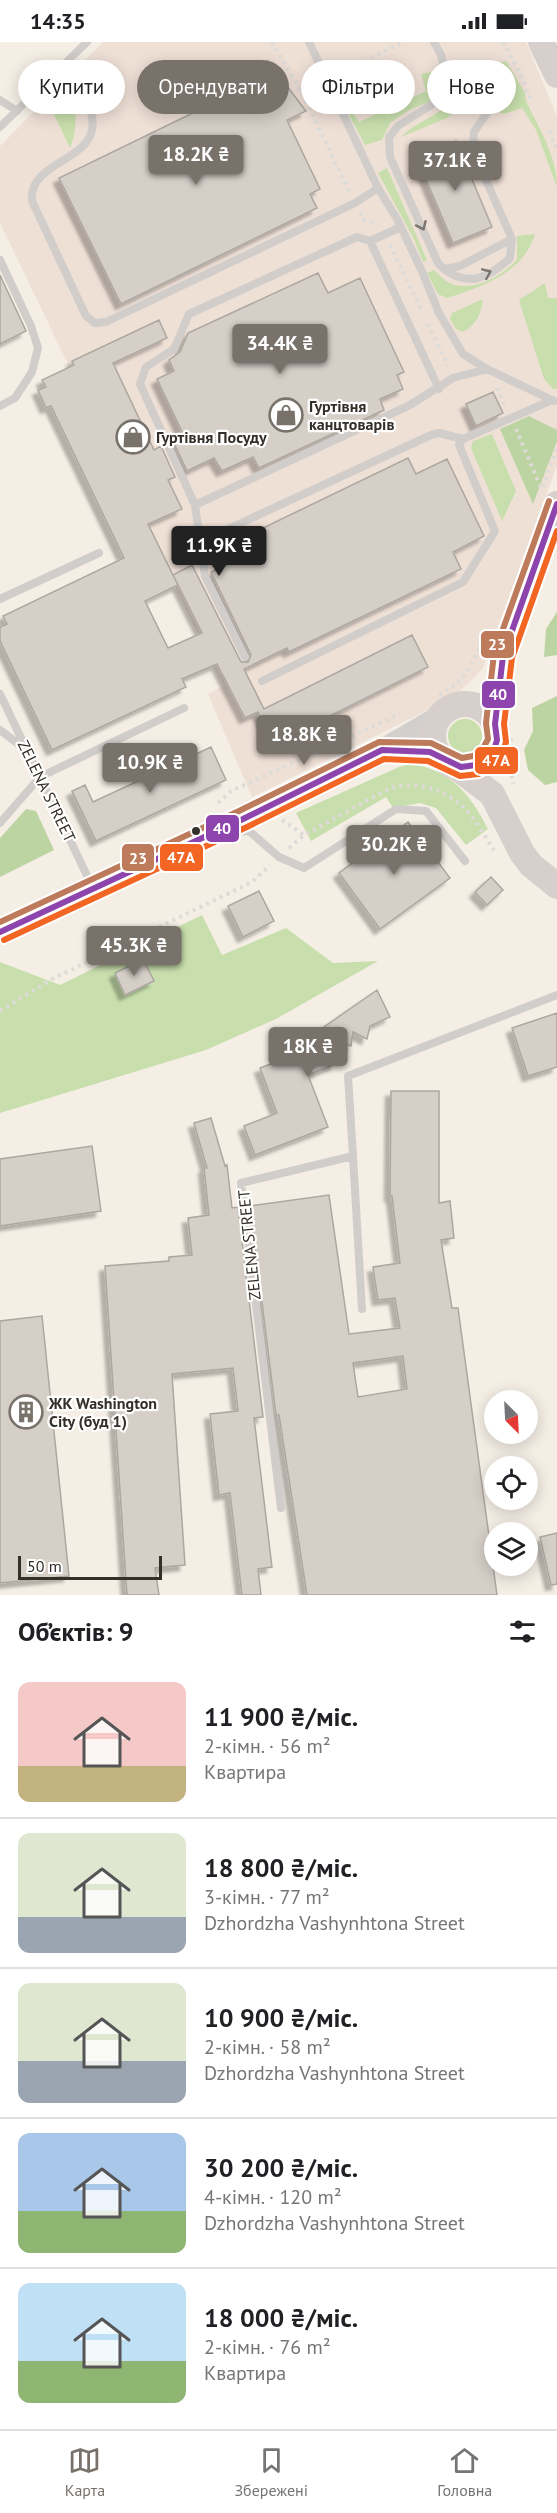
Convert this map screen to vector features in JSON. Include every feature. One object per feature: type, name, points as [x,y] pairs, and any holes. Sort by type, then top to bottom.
[{"type":"main road","points":[[547,502],[503,656],[503,728],[497,736],[494,750],[503,792],[522,853],[531,865],[557,886]]},
{"type":"main road","points":[[0,932],[382,750],[446,705],[479,686],[503,656]]},
{"type":"main road","points":[[446,705],[481,708],[503,728]]},
{"type":"main road","points":[[446,705],[435,724],[434,744],[445,760],[503,792]]},
{"type":"main road","points":[[382,750],[412,750],[466,767],[487,759],[494,750]]},
{"type":"lane","points":[[69,60],[87,42]]},
{"type":"lane","points":[[309,42],[378,188],[400,227],[439,313],[462,354],[487,369],[554,401]]},
{"type":"lane","points":[[434,42],[442,60]]},
{"type":"lane","points":[[0,100],[17,111],[0,127]]},
{"type":"lane","points":[[427,108],[398,126],[389,137],[390,157],[438,263],[456,278],[470,279],[489,275],[510,258],[512,239],[473,151],[474,132],[486,114]]},
{"type":"lane","points":[[91,114],[93,120],[90,136],[81,149],[39,176],[31,189],[32,201],[86,316],[95,322],[106,322],[336,213],[378,188]]},
{"type":"lane","points":[[245,657],[205,576],[195,505],[140,384],[146,367],[174,349],[189,314],[357,237],[370,241],[400,227]]},
{"type":"lane","points":[[444,269],[460,266],[512,239]]},
{"type":"lane","points":[[370,241],[439,389]]},
{"type":"lane","points":[[0,260],[31,326],[38,348],[32,372],[15,398],[0,406]]},
{"type":"lane","points":[[195,505],[410,405],[439,389],[453,378],[487,369]]},
{"type":"lane","points":[[200,542],[431,435],[439,433],[463,438],[554,401]]},
{"type":"lane","points":[[262,681],[463,582],[495,531],[460,452],[459,445],[463,438]]},
{"type":"lane","points":[[0,599],[99,553]]},
{"type":"lane","name":"ZELENA STREET","points":[[0,694],[93,888]]},
{"type":"lane","points":[[0,823],[40,777],[184,708]]},
{"type":"lane","points":[[0,730],[28,751]]},
{"type":"lane","points":[[209,834],[249,831],[279,857],[304,868],[396,809],[426,811],[465,861]]},
{"type":"lane","points":[[362,1309],[348,1076],[557,995]]},
{"type":"lane","name":"ZELENA STREET","points":[[281,1508],[241,1184],[352,1156]]},
{"type":"path","points":[[272,42],[302,91],[351,195]]},
{"type":"path","points":[[366,60],[404,42]]},
{"type":"path","points":[[503,42],[520,73],[531,100]]},
{"type":"path","points":[[549,132],[557,149]]},
{"type":"path","points":[[360,212],[363,220],[382,226]]},
{"type":"path","points":[[547,502],[557,448]]},
{"type":"path","points":[[446,705],[447,691],[471,669],[484,638]]},
{"type":"path","points":[[218,803],[231,792],[407,710]]},
{"type":"path","points":[[503,728],[510,767],[503,792]]},
{"type":"path","points":[[467,811],[497,855]]},
{"type":"path","points":[[0,1011],[52,979],[252,882],[304,835],[279,818]]},
{"type":"shaded area","points":[[103,42],[526,42],[557,116],[557,466],[483,668],[448,700],[252,797],[208,694],[223,686],[0,223],[0,146],[32,114],[125,114],[125,60],[85,60]]},
{"type":"green space","points":[[427,73],[427,103],[415,108],[415,96],[426,91],[421,74]]},
{"type":"green space","points":[[516,78],[546,142],[554,164],[557,187],[536,130],[522,108],[516,110]]},
{"type":"green space","points":[[54,114],[75,114],[75,128],[70,148]]},
{"type":"green space","points":[[349,114],[353,114],[359,122],[376,114],[403,114],[390,123],[382,140],[365,145]]},
{"type":"green space","points":[[435,114],[452,114],[401,137]]},
{"type":"green space","points":[[387,168],[427,260],[423,262],[414,239],[378,173]]},
{"type":"green space","points":[[535,234],[521,259],[500,276],[474,289],[447,298],[438,294],[427,273],[434,270],[447,282],[461,286],[479,284],[504,271],[517,260],[517,236]]},
{"type":"green space","points":[[545,283],[548,298],[557,298],[557,389],[553,389],[544,379],[519,300]]},
{"type":"green space","points":[[483,299],[479,314],[472,326],[463,332],[456,329],[450,319],[452,313]]},
{"type":"green space","points":[[529,416],[557,430],[557,441],[533,504],[500,429]]},
{"type":"green space","points":[[492,434],[516,491],[502,521],[471,448],[473,441]]},
{"type":"green space","points":[[557,612],[557,655],[544,657],[546,629]]},
{"type":"green space","points":[[557,696],[557,782],[545,785],[528,770],[524,750],[533,731],[532,708]]},
{"type":"green space","points":[[465,719],[477,724],[482,736],[477,748],[465,753],[453,748],[448,736],[453,724]]},
{"type":"green space","points":[[410,764],[437,771],[458,786],[474,805],[488,829],[466,845],[436,808],[420,803],[393,808],[386,797],[311,841],[296,813]]},
{"type":"green space","points":[[26,809],[36,811],[54,850],[0,877],[0,838]]},
{"type":"green space","points":[[202,915],[222,955],[286,928],[333,963],[378,961],[276,1019],[206,1050],[0,1113],[0,962],[60,985]]},
{"type":"building","points":[[289,89],[301,104],[301,113],[287,120],[320,189],[310,194],[317,208],[121,304],[59,178],[191,114],[289,114]]},
{"type":"building","points":[[456,141],[492,227],[453,243],[417,158]]},
{"type":"building","points":[[318,273],[328,293],[360,278],[404,372],[397,375],[403,389],[380,399],[384,410],[259,468],[253,457],[222,471],[214,458],[187,471],[173,441],[184,436],[157,379],[174,371],[169,360],[180,352],[188,333]]},
{"type":"building","points":[[0,275],[26,331],[0,344]]},
{"type":"building","points":[[159,320],[167,338],[113,363],[154,450],[161,446],[175,477],[168,480],[182,509],[148,524],[173,575],[192,565],[241,662],[248,662],[251,655],[211,572],[242,558],[234,542],[408,458],[416,474],[447,459],[484,536],[453,552],[461,569],[289,652],[287,648],[244,669],[264,709],[412,635],[428,667],[274,744],[258,712],[245,718],[217,664],[182,679],[186,687],[52,750],[0,641],[0,627],[7,624],[3,616],[124,558],[51,406],[46,408],[38,390],[46,387],[42,380],[74,365],[72,361]],"holes":[[[178,585],[202,633],[168,648],[145,601]]]},
{"type":"building","points":[[493,392],[503,413],[476,426],[466,404]]},
{"type":"building","points":[[211,747],[226,780],[96,841],[72,791],[85,785],[93,802]]},
{"type":"building","points":[[408,822],[450,878],[380,929],[339,873]]},
{"type":"building","points":[[491,877],[503,890],[487,905],[475,892]]},
{"type":"building","points":[[259,891],[274,921],[243,937],[228,906]]},
{"type":"building","points":[[143,959],[154,981],[125,995],[115,973]]},
{"type":"building","points":[[377,990],[390,1017],[370,1026],[367,1039],[353,1032],[351,1046],[325,1036],[336,1064],[308,1075],[328,1127],[255,1155],[244,1126],[277,1113],[260,1068],[297,1054],[295,1047]]},
{"type":"building","points":[[557,1013],[557,1067],[528,1076],[512,1028]]},
{"type":"building","points":[[391,1091],[439,1091],[439,1203],[450,1201],[454,1238],[441,1240],[452,1308],[458,1308],[487,1522],[484,1522],[484,1576],[494,1576],[497,1595],[307,1595],[279,1415],[276,1415],[250,1206],[329,1195],[349,1334],[400,1328],[395,1298],[378,1300],[373,1267],[400,1263],[392,1196],[390,1196]],"holes":[[[403,1356],[407,1389],[358,1397],[353,1363]]]},
{"type":"building","points":[[211,1118],[225,1166],[227,1165],[232,1208],[238,1207],[263,1417],[254,1418],[272,1567],[258,1569],[261,1595],[242,1595],[230,1493],[219,1495],[210,1414],[238,1411],[233,1368],[172,1374],[185,1565],[155,1568],[159,1595],[127,1595],[105,1266],[169,1261],[169,1257],[192,1255],[188,1218],[209,1215],[204,1168],[207,1168],[194,1123]]},
{"type":"building","points":[[92,1146],[101,1211],[0,1226],[0,1159]]},
{"type":"building","name":"ЖК Washington City (буд 1)","points":[[42,1316],[69,1576],[0,1583],[0,1321]]},
{"type":"building","points":[[557,1533],[557,1584],[551,1585],[540,1537]]},
{"type":"transit line","name":"23","points":[[0,922],[239,811],[379,742],[431,743],[462,758],[481,752],[488,739],[486,723],[494,654],[549,501]]},
{"type":"transit line","name":"40","points":[[0,932],[243,819],[382,750],[430,752],[461,767],[476,765],[487,759],[494,750],[497,740],[495,724],[503,656],[557,504]]},
{"type":"transit line","name":"47А","points":[[4,940],[247,827],[384,759],[428,761],[460,776],[479,774],[492,766],[502,754],[506,742],[504,724],[512,658],[557,531]]},
{"type":"place","name":"Гуртівня канцтоварів","points":[[286,415]]},
{"type":"place","name":"Гуртівня Посуду","points":[[133,437]]},
{"type":"place","name":"ЖК Washington City (буд 1)","points":[[26,1412]]}]
